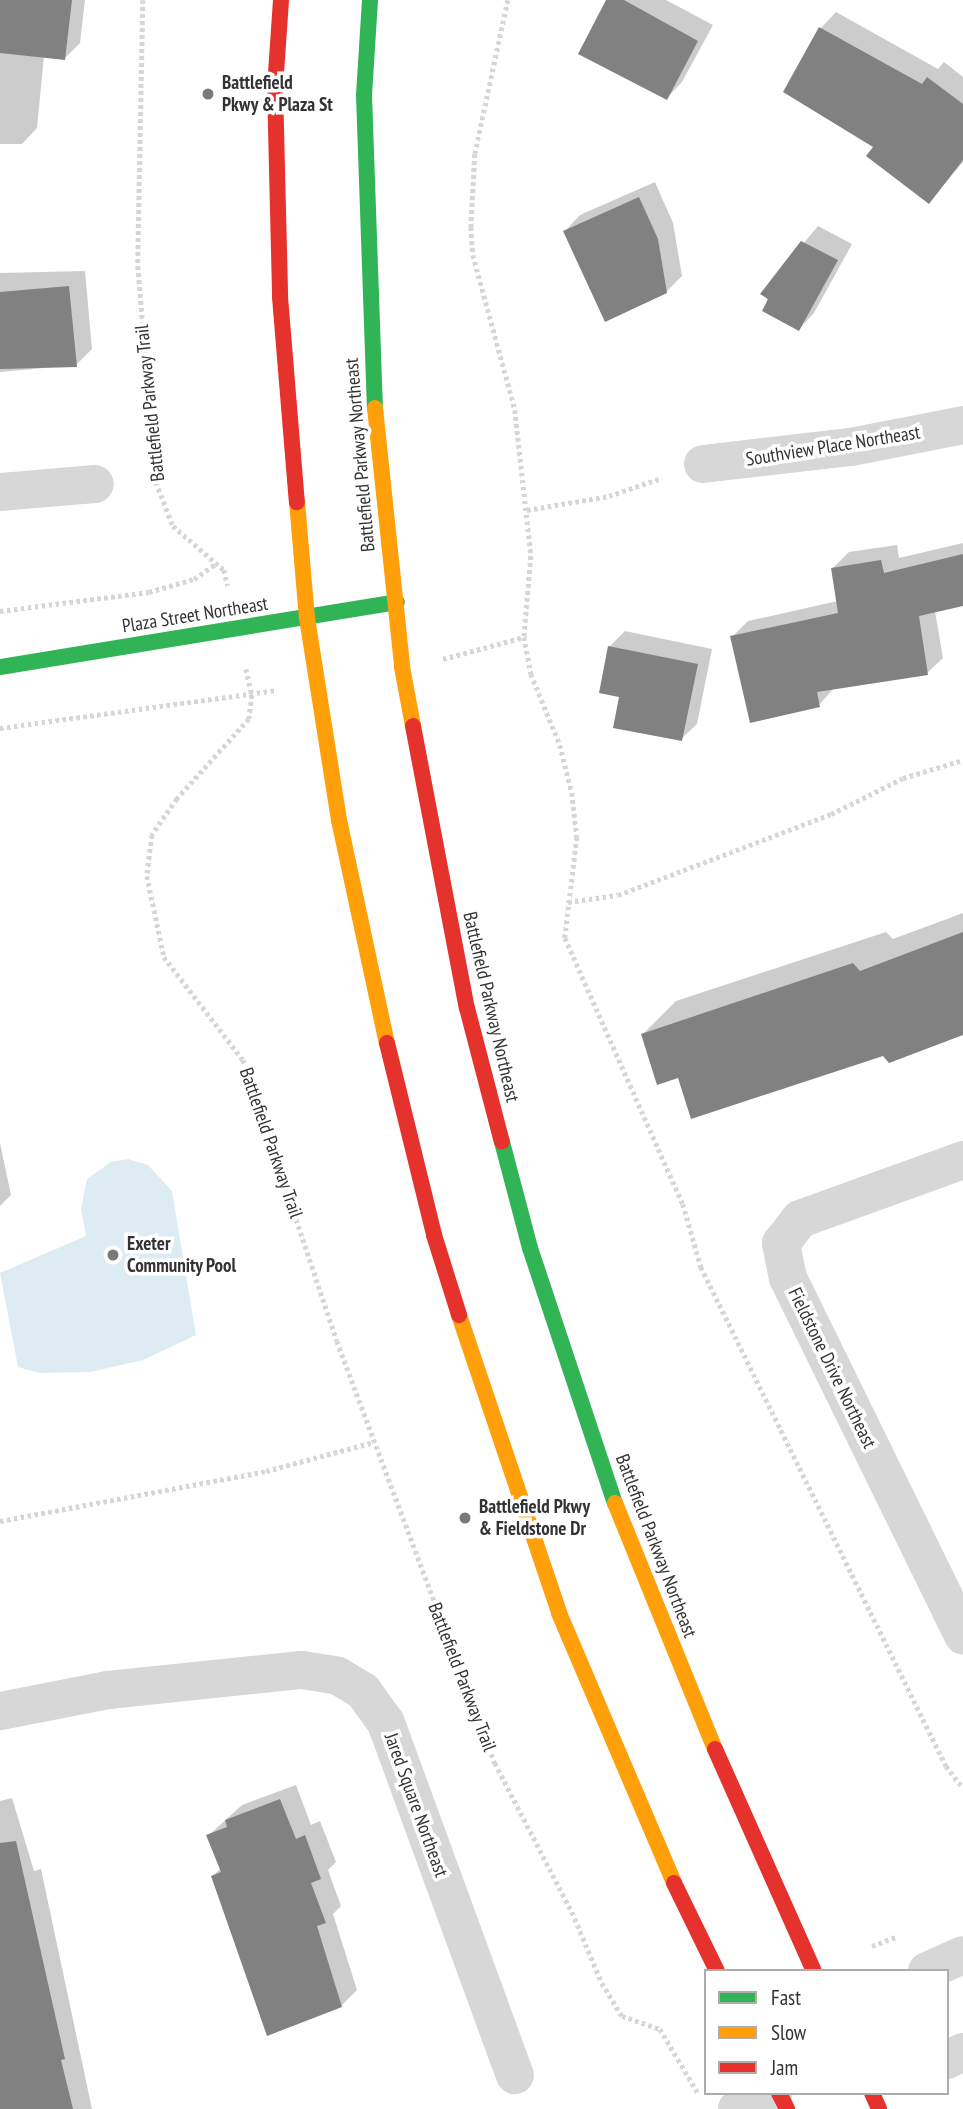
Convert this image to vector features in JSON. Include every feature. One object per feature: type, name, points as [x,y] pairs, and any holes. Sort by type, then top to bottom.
[{"type":"main road","points":[[281,0],[275,87],[280,297],[307,618],[339,820],[369,969],[435,1235],[495,1434],[559,1613],[655,1844],[716,1969]]},
{"type":"main road","name":"Battlefield Parkway Northeast","points":[[370,0],[365,95],[366,266],[379,472],[397,603],[402,667],[467,1008],[530,1248],[622,1524],[714,1748],[813,1969]]},
{"type":"main road","name":"Plaza Street Northeast","points":[[0,667],[397,603]]},
{"type":"street","name":"Southview Place Northeast","points":[[703,464],[851,447],[963,425]]},
{"type":"street","points":[[0,492],[95,484]]},
{"type":"street","name":"Fieldstone Drive Northeast","points":[[963,1160],[800,1219],[781,1243],[788,1278],[963,1636]]},
{"type":"street","name":"Jared Square Northeast","points":[[0,1711],[108,1690],[302,1671],[338,1676],[363,1691],[386,1723],[515,2075]]},
{"type":"street","points":[[932,1969],[963,1955]]},
{"type":"street","points":[[737,2109],[772,2095]]},
{"type":"path","name":"Battlefield Parkway Trail","points":[[143,0],[138,266],[156,482],[173,526],[224,570],[252,695],[249,719],[191,781],[152,835],[147,876],[150,907],[164,957],[243,1060],[374,1442],[495,1763],[572,1912],[602,1983],[622,2016],[660,2029],[700,2098]]},
{"type":"path","points":[[508,0],[475,154],[471,227],[473,255],[515,410],[531,556],[524,637],[531,674],[560,745],[572,793],[577,837],[565,938],[683,1204],[701,1267],[946,1766],[963,1788]]},
{"type":"path","points":[[527,510],[609,496],[703,464]]},
{"type":"path","points":[[0,611],[149,592],[194,579],[217,563]]},
{"type":"path","points":[[432,663],[524,637]]},
{"type":"path","points":[[0,728],[129,707],[252,695]]},
{"type":"path","points":[[568,902],[618,895],[831,814],[903,778],[963,760]]},
{"type":"path","points":[[0,1521],[266,1471],[374,1442]]},
{"type":"shaded area","name":"Exeter Community Pool","points":[[128,1159],[148,1165],[172,1191],[196,1335],[143,1360],[90,1372],[39,1373],[18,1367],[0,1273],[86,1236],[81,1209],[87,1179],[111,1162]]},
{"type":"building","points":[[0,0],[72,0],[65,60],[0,53]]},
{"type":"building","points":[[606,0],[624,0],[698,41],[667,100],[578,54]]},
{"type":"building","points":[[819,27],[922,84],[927,77],[963,104],[963,160],[929,204],[866,156],[873,147],[783,92]]},
{"type":"building","points":[[639,197],[658,239],[667,293],[605,322],[563,231]]},
{"type":"building","points":[[801,241],[838,260],[799,331],[762,311],[768,299],[760,294]]},
{"type":"building","points":[[69,286],[77,367],[0,369],[0,292]]},
{"type":"building","points":[[963,554],[963,606],[919,616],[928,675],[817,692],[820,707],[750,723],[730,636],[838,613],[831,568],[881,560],[884,573]]},
{"type":"building","points":[[608,646],[698,664],[682,741],[613,728],[619,697],[599,693]]},
{"type":"building","points":[[963,932],[963,1035],[889,1063],[883,1056],[691,1119],[678,1078],[657,1085],[641,1034],[853,963],[860,971]]},
{"type":"building","points":[[280,1799],[296,1839],[305,1835],[321,1879],[311,1883],[326,1923],[317,1926],[342,2007],[267,2036],[211,1876],[221,1872],[206,1835],[227,1827],[225,1820]]},
{"type":"building","points":[[16,1841],[65,2059],[61,2060],[73,2109],[0,2109],[0,1843]]},
{"type":"traffic: fast","points":[[370,0],[364,95],[375,408]]},
{"type":"traffic: fast","points":[[0,667],[397,602]]},
{"type":"traffic: fast","points":[[502,1142],[530,1248],[615,1503]]},
{"type":"traffic: slow","points":[[375,408],[402,667],[413,726]]},
{"type":"traffic: slow","points":[[297,502],[307,618],[339,820],[387,1043]]},
{"type":"traffic: slow","points":[[459,1315],[559,1613],[674,1883]]},
{"type":"traffic: slow","points":[[615,1503],[715,1749]]},
{"type":"traffic: jam","points":[[281,0],[275,87],[280,297],[297,502]]},
{"type":"traffic: jam","points":[[413,726],[467,1008],[502,1142]]},
{"type":"traffic: jam","points":[[387,1043],[434,1235],[459,1315]]},
{"type":"traffic: jam","points":[[715,1749],[813,1969]]},
{"type":"traffic: jam","points":[[674,1883],[716,1969]]},
{"type":"traffic: jam","points":[[780,2095],[787,2109]]},
{"type":"traffic: jam","points":[[873,2095],[879,2109]]},
{"type":"place","name":"Battlefield Pkwy & Plaza St","points":[[208,94]]},
{"type":"place","name":"Exeter Community Pool","points":[[113,1255]]},
{"type":"place","name":"Battlefield Pkwy & Fieldstone Dr","points":[[465,1518]]}]
